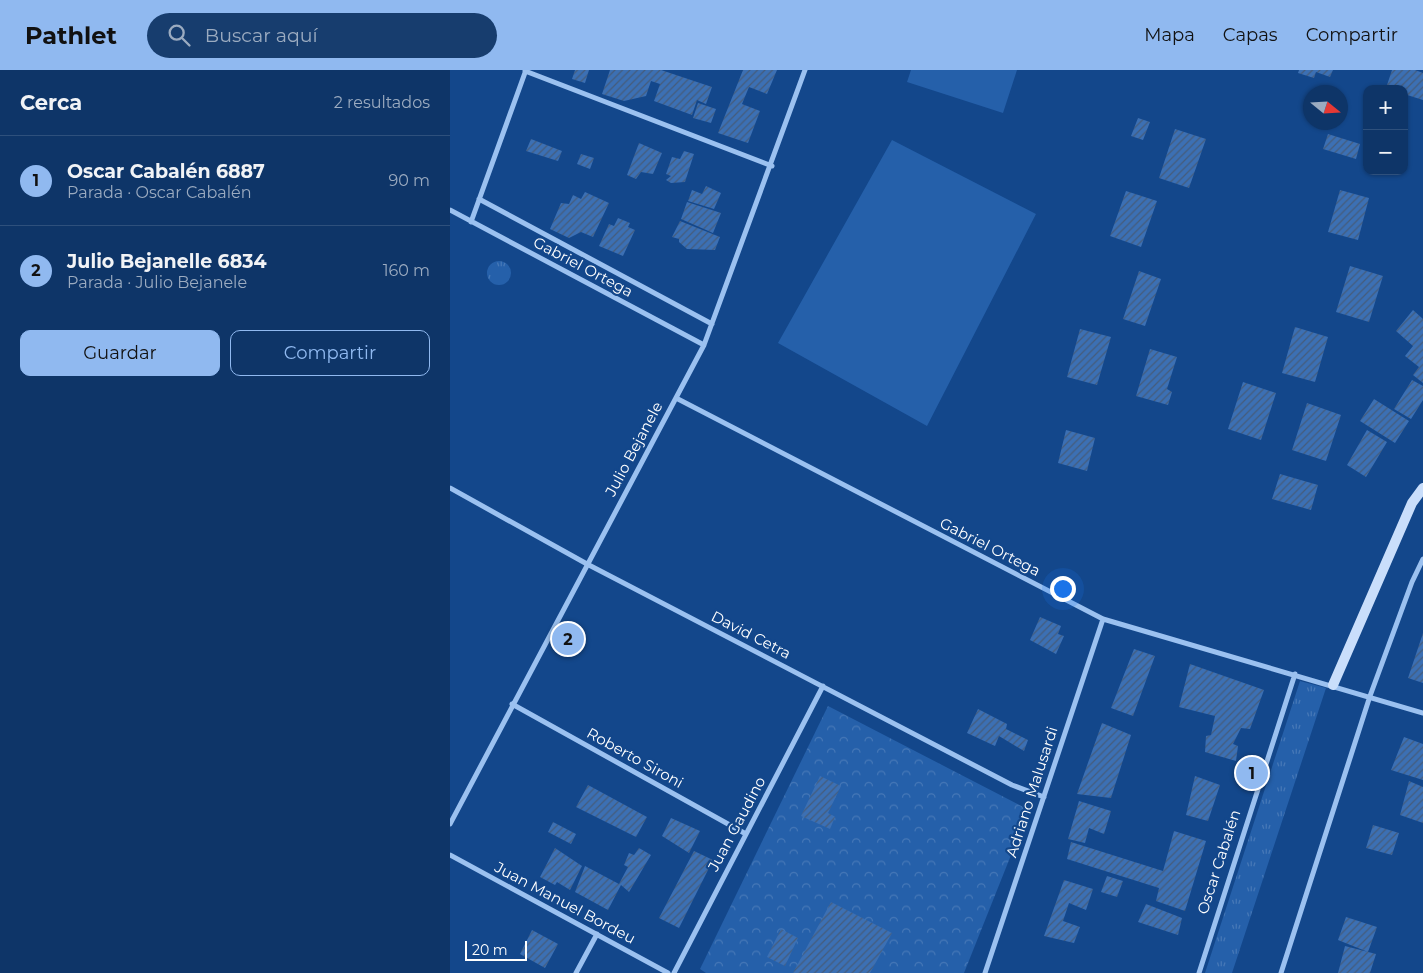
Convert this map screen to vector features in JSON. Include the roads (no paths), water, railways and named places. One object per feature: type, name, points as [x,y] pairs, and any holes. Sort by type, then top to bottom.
[{"type":"main road","points":[[1333,684],[1412,503],[1423,488]]},
{"type":"street","points":[[471,222],[526,70],[772,166]]},
{"type":"street","name":"Julio Bejanele","points":[[450,824],[704,345],[772,166],[806,70]]},
{"type":"street","name":"Gabriel Ortega","points":[[479,199],[712,324]]},
{"type":"street","name":"Gabriel Ortega","points":[[450,210],[704,345]]},
{"type":"street","name":"Gabriel Ortega","points":[[676,398],[1103,619],[1333,684],[1423,713]]},
{"type":"street","name":"David Cetra","points":[[450,488],[587,564],[1012,785],[1044,796]]},
{"type":"street","points":[[1281,973],[1370,696],[1412,582],[1423,559]]},
{"type":"street","name":"Adriano Malusardi","points":[[985,973],[1103,619]]},
{"type":"street","name":"Oscar Cabalén","points":[[1199,973],[1295,674]]},
{"type":"street","name":"Juan Gaudino","points":[[674,973],[823,686]]},
{"type":"street","name":"Roberto Sironi","points":[[512,704],[746,834]]},
{"type":"street","name":"Juan Manuel Bordeu","points":[[450,855],[668,973]]},
{"type":"street","points":[[576,973],[597,934]]},
{"type":"place","name":"Julio Bejanelle 6834","points":[[568,639]]},
{"type":"place","name":"Oscar Cabalén 6887","points":[[1252,773]]}]
